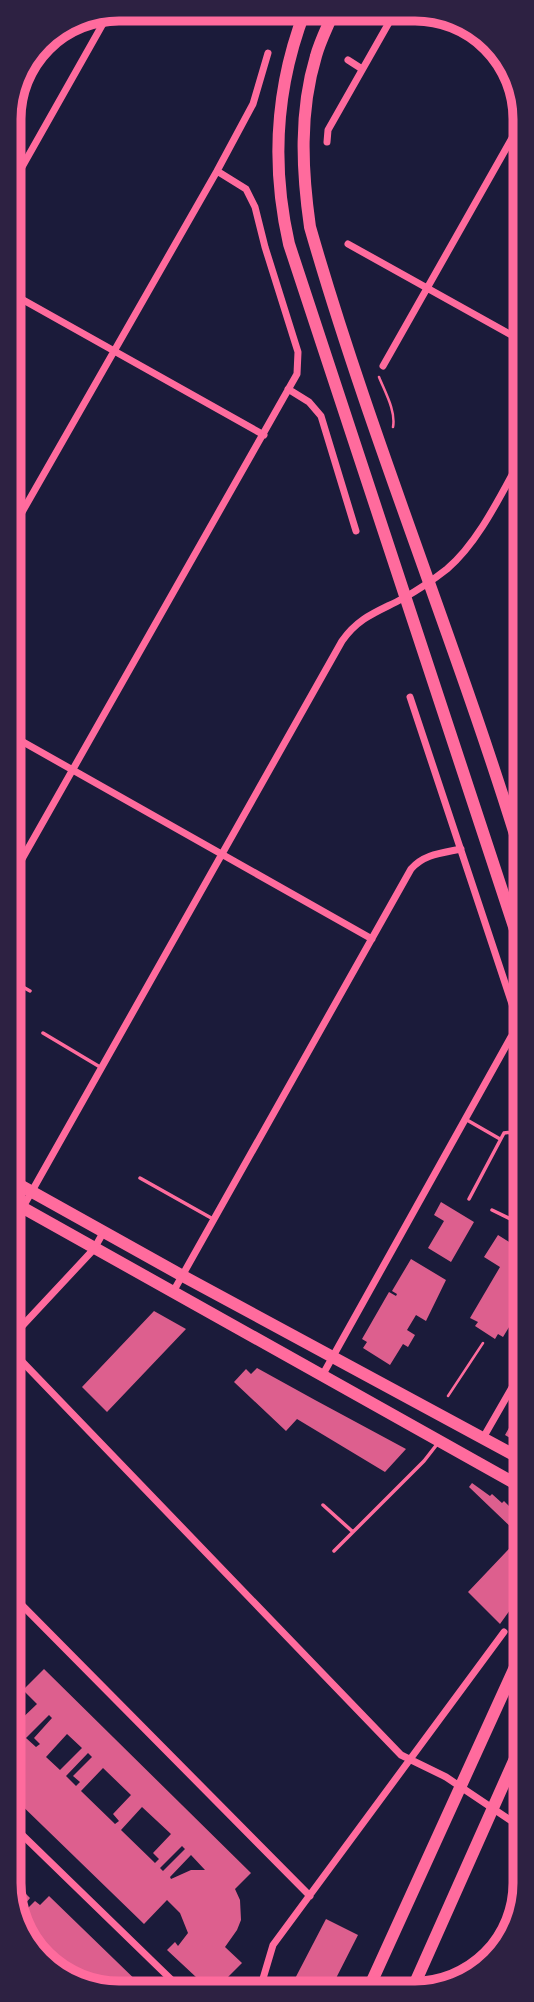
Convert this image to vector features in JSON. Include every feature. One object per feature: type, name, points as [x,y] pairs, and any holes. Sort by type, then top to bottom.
[{"type":"main road","points":[[302,21],[291,52],[280,109],[277,149],[282,214],[296,270],[513,923]]},
{"type":"main road","points":[[330,21],[316,56],[305,114],[303,181],[310,227],[513,828]]},
{"type":"main road","points":[[21,1185],[513,1454]]},
{"type":"main road","points":[[23,1208],[513,1482]]},
{"type":"main road","points":[[372,1981],[513,1671]]},
{"type":"main road","points":[[416,1981],[513,1763]]},
{"type":"street","points":[[327,142],[328,130],[390,21]]},
{"type":"street","points":[[21,169],[104,23]]},
{"type":"street","points":[[21,514],[253,104],[268,52]]},
{"type":"street","points":[[348,60],[362,69]]},
{"type":"street","points":[[380,367],[428,289],[513,137]]},
{"type":"street","points":[[21,861],[297,374],[299,359],[255,207],[246,189],[217,171]]},
{"type":"street","points":[[348,244],[513,336]]},
{"type":"street","points":[[21,299],[264,435]]},
{"type":"street","points":[[288,389],[309,402],[321,416],[356,531]]},
{"type":"street","points":[[23,1208],[348,633],[364,617],[404,598],[449,567],[485,521],[513,472]]},
{"type":"street","points":[[410,697],[513,1006]]},
{"type":"street","points":[[21,741],[372,939]]},
{"type":"street","points":[[173,1292],[411,869],[419,860],[461,849]]},
{"type":"street","points":[[322,1376],[513,1038]]},
{"type":"street","points":[[21,1326],[94,1249],[104,1231]]},
{"type":"street","points":[[21,1361],[401,1755],[446,1777],[513,1822]]},
{"type":"street","points":[[483,1438],[513,1386]]},
{"type":"street","points":[[21,1604],[310,1896]]},
{"type":"street","points":[[263,1981],[274,1945],[503,1632]]},
{"type":"street","points":[[21,1834],[173,1981]]},
{"type":"lane","points":[[21,986],[30,991]]},
{"type":"lane","points":[[43,1033],[102,1068]]},
{"type":"lane","points":[[467,1120],[500,1139]]},
{"type":"lane","points":[[469,1199],[504,1133],[513,1134]]},
{"type":"lane","points":[[140,1178],[214,1219]]},
{"type":"lane","points":[[492,1210],[513,1220]]},
{"type":"lane","points":[[334,1551],[424,1461],[439,1441]]},
{"type":"lane","points":[[323,1505],[353,1532]]},
{"type":"path","points":[[380,367],[394,421],[393,427]]},
{"type":"path","points":[[448,1396],[483,1343]]},
{"type":"building","points":[[441,1202],[474,1222],[451,1262],[428,1248],[444,1221],[434,1215]]},
{"type":"building","points":[[498,1235],[513,1244],[513,1321],[503,1337],[498,1334],[495,1339],[475,1326],[478,1322],[470,1318],[500,1267],[484,1257]]},
{"type":"building","points":[[411,1259],[446,1280],[426,1321],[416,1315],[407,1330],[415,1335],[408,1347],[403,1344],[390,1365],[363,1348],[367,1342],[362,1339],[389,1292],[396,1296],[392,1291]]},
{"type":"building","points":[[154,1311],[186,1329],[107,1412],[82,1387]]},
{"type":"building","points":[[257,1368],[406,1449],[385,1472],[297,1419],[286,1431],[234,1382],[246,1369],[251,1374]]},
{"type":"building","points":[[513,1421],[513,1440],[505,1435]]},
{"type":"building","points":[[472,1483],[502,1503],[504,1501],[513,1510],[513,1529],[469,1487]]},
{"type":"building","points":[[513,1545],[513,1606],[500,1624],[468,1592]]},
{"type":"building","points":[[44,1669],[251,1873],[235,1889],[240,1900],[241,1920],[225,1947],[242,1963],[224,1981],[200,1981],[167,1950],[175,1942],[178,1946],[188,1933],[180,1913],[167,1900],[144,1924],[21,1805],[21,1719],[37,1704],[23,1690]],"holes":[[[49,1715],[52,1718],[34,1738],[40,1744],[36,1747],[26,1738]],[[67,1734],[82,1748],[60,1770],[46,1757]],[[88,1753],[92,1757],[73,1776],[80,1782],[76,1786],[66,1776]],[[103,1768],[131,1795],[113,1814],[119,1821],[115,1824],[81,1791]],[[142,1807],[171,1834],[153,1853],[159,1859],[155,1863],[121,1830]],[[182,1846],[185,1849],[163,1871],[160,1868]],[[191,1855],[205,1870],[191,1870],[171,1879]]]},
{"type":"building","points":[[22,1890],[30,1898],[24,1905]]},
{"type":"building","points":[[49,1896],[137,1981],[100,1979],[82,1974],[59,1961],[41,1943],[26,1914],[25,1911],[35,1901],[40,1905]]},
{"type":"building","points":[[326,1919],[358,1935],[335,1981],[294,1981]]}]
